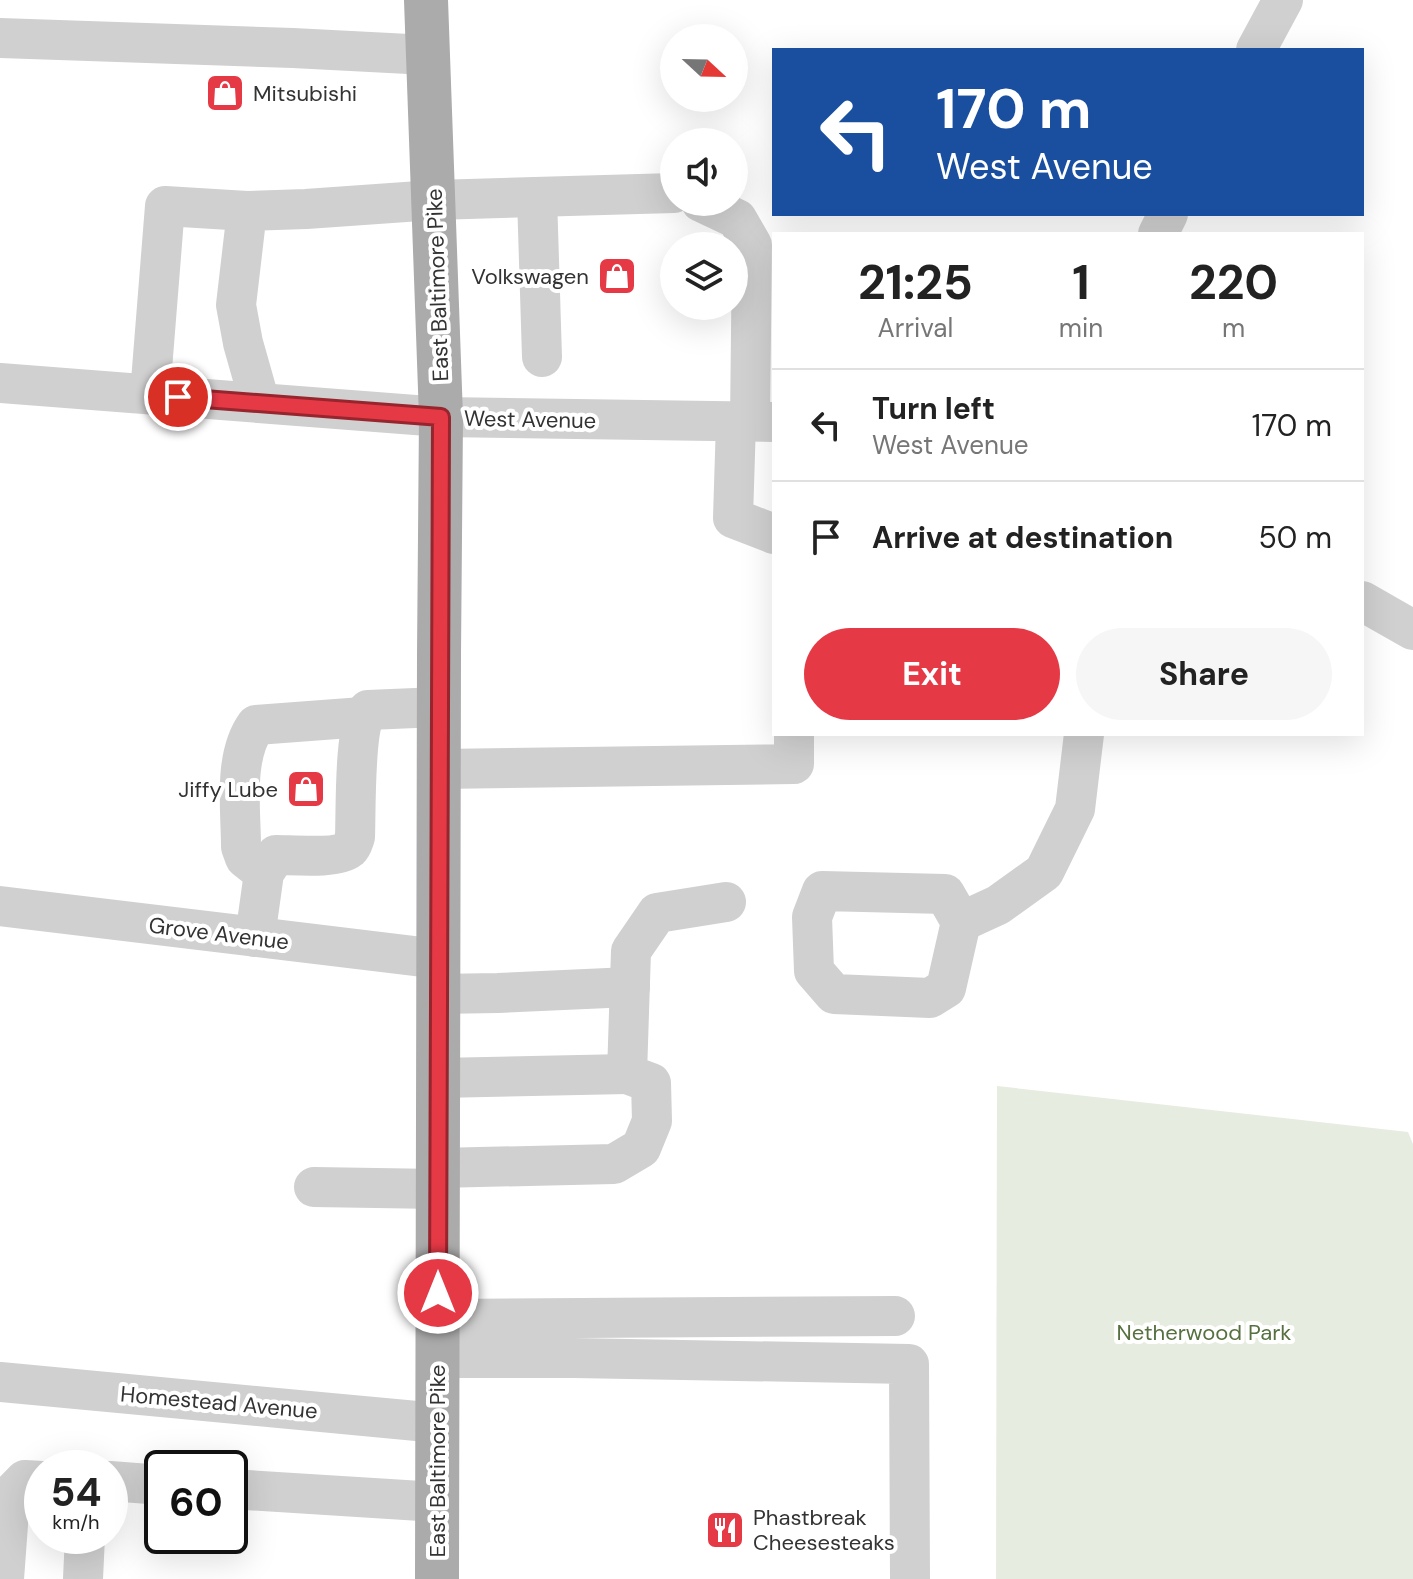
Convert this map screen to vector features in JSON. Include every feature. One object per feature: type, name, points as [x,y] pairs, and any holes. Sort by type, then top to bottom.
[{"type":"main road","name":"East Baltimore Pike","points":[[426,0],[441,417],[437,1579]]},
{"type":"street","points":[[1257,48],[1283,0]]},
{"type":"street","points":[[0,38],[428,55]]},
{"type":"street","points":[[150,394],[165,206],[247,211],[434,200],[660,193]]},
{"type":"street","points":[[537,197],[542,357]]},
{"type":"street","points":[[247,211],[236,305],[260,403]]},
{"type":"street","points":[[731,216],[737,219],[752,245],[753,422],[733,518],[772,533]]},
{"type":"street","name":"West Avenue","points":[[0,383],[441,417],[753,422]]},
{"type":"street","points":[[1364,602],[1413,630]]},
{"type":"street","points":[[255,937],[264,873],[276,855],[334,854],[352,845],[355,837],[359,746],[363,717],[368,710],[439,707]]},
{"type":"street","points":[[264,873],[245,858],[241,847],[241,762],[249,735],[256,725],[363,717]]},
{"type":"street","points":[[439,769],[794,764],[794,736]]},
{"type":"street","points":[[961,922],[998,905],[1044,872],[1075,809],[1084,736]]},
{"type":"street","points":[[627,1074],[631,951],[657,913],[726,902]]},
{"type":"street","name":"Grove Avenue","points":[[0,906],[255,937],[439,976],[630,987]]},
{"type":"street","points":[[314,1187],[614,1164],[641,1148],[652,1121],[651,1083],[627,1074],[438,1078]]},
{"type":"street","points":[[438,1338],[895,1316]]},
{"type":"street","points":[[438,1338],[574,1358],[909,1364],[910,1579]]},
{"type":"street","name":"Homestead Avenue","points":[[0,1382],[438,1423]]},
{"type":"street","points":[[4,1579],[9,1511],[14,1491],[24,1481]]},
{"type":"street","points":[[248,1490],[437,1502]]},
{"type":"street","points":[[83,1579],[84,1554]]},
{"type":"green space","name":"Netherwood Park","points":[[997,1086],[1408,1132],[1413,1144],[1413,1579],[996,1579]]},
{"type":"place","name":"Mitsubishi","points":[[225,93]]},
{"type":"place","name":"Volkswagen","points":[[617,276]]},
{"type":"place","name":"Jiffy Lube","points":[[306,789]]},
{"type":"place","name":"Phastbreak Cheesesteaks","points":[[725,1530]]},
{"type":"route","points":[[178,397],[441,417],[438,1293]]}]
